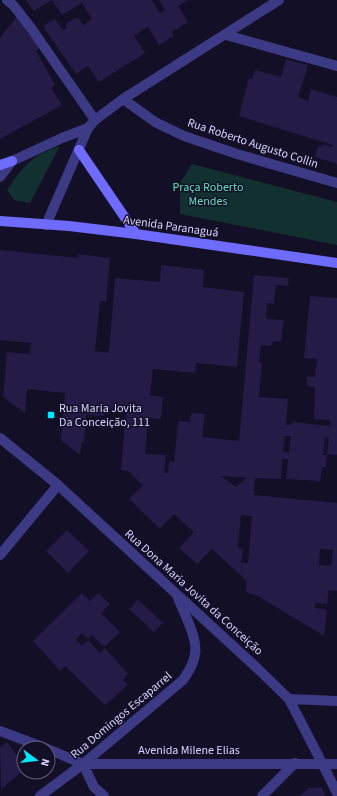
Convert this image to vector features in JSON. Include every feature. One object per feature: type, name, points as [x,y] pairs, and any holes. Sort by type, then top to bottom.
[{"type":"main road","points":[[79,150],[136,234]]},
{"type":"main road","points":[[0,165],[12,162]]},
{"type":"main road","name":"Avenida Paranaguá","points":[[0,221],[136,234],[337,263]]},
{"type":"street","points":[[7,0],[14,6],[31,28],[91,124]]},
{"type":"street","points":[[0,177],[12,162],[91,124],[123,99],[279,0]]},
{"type":"street","points":[[226,35],[337,66]]},
{"type":"street","name":"Rua Roberto Augusto Collin","points":[[123,99],[155,122],[184,136],[238,154],[337,183]]},
{"type":"street","points":[[46,225],[91,124]]},
{"type":"street","name":"Rua Dona Maria Jovita da Conceição","points":[[0,438],[58,485],[289,699],[337,793]]},
{"type":"street","points":[[0,555],[58,485]]},
{"type":"street","name":"Rua Domingos Escaparrel","points":[[40,796],[83,764],[183,680],[196,654],[195,642],[177,596]]},
{"type":"street","points":[[289,699],[337,702]]},
{"type":"street","points":[[0,731],[24,740]]},
{"type":"street","name":"Avenida Milene Elias","points":[[56,752],[83,764],[337,764]]},
{"type":"street","points":[[262,796],[295,763]]},
{"type":"street","points":[[83,764],[94,787],[104,796]]},
{"type":"green space","points":[[60,146],[30,203],[14,200],[7,190],[18,174],[35,158]]},
{"type":"green space","name":"Praça Roberto Mendes","points":[[192,164],[337,202],[337,245],[180,214],[180,183]]},
{"type":"building","points":[[26,0],[52,0],[34,11]]},
{"type":"building","points":[[52,0],[152,0],[160,13],[165,10],[159,0],[188,0],[178,6],[188,22],[172,32],[174,36],[159,45],[148,27],[134,36],[145,53],[99,82],[88,66],[76,74],[43,26],[55,19],[63,30],[67,28],[65,24],[78,17],[83,25],[92,19],[82,3],[62,15]]},
{"type":"building","points":[[18,15],[40,48],[36,51],[55,85],[51,88],[62,105],[0,139],[0,38]]},
{"type":"building","points":[[286,59],[308,65],[298,97],[308,101],[311,89],[337,97],[337,164],[315,157],[318,146],[322,147],[323,144],[333,147],[333,145],[239,116],[249,78],[252,79],[255,70],[281,77]]},
{"type":"building","points":[[0,250],[78,258],[78,254],[110,258],[106,302],[100,301],[95,351],[109,353],[115,278],[160,282],[161,265],[204,270],[203,287],[244,292],[237,367],[196,363],[195,373],[153,369],[150,395],[163,397],[161,419],[148,418],[145,454],[166,455],[164,473],[168,473],[169,461],[174,462],[178,421],[190,422],[191,413],[205,414],[202,437],[239,441],[254,275],[289,278],[288,286],[276,285],[274,304],[267,303],[266,319],[284,320],[281,342],[275,341],[270,346],[261,345],[259,362],[262,362],[259,397],[288,399],[286,425],[292,425],[293,422],[330,426],[330,420],[314,419],[315,387],[307,386],[307,377],[315,377],[317,359],[304,358],[310,296],[337,298],[337,455],[327,454],[329,438],[325,438],[323,455],[327,455],[326,467],[322,467],[320,481],[286,479],[288,459],[282,459],[281,479],[255,478],[254,495],[337,503],[337,591],[329,590],[327,604],[315,603],[315,608],[327,609],[324,636],[258,596],[246,592],[247,581],[212,549],[197,564],[179,548],[194,532],[174,514],[160,529],[129,499],[143,485],[128,471],[121,470],[126,413],[105,410],[104,416],[86,415],[84,442],[82,442],[80,455],[61,440],[65,393],[27,389],[25,413],[3,397],[7,352],[30,354],[31,343],[0,340]],"holes":[[[285,436],[291,436],[289,452],[283,452]],[[221,476],[247,477],[236,487]],[[241,515],[252,516],[248,563],[241,563],[243,549],[238,548]],[[320,549],[333,550],[331,566],[319,565]]]},
{"type":"building","points":[[67,530],[89,551],[68,573],[46,551]]},
{"type":"building","points":[[82,593],[90,601],[98,593],[110,604],[101,613],[120,632],[104,647],[92,635],[88,639],[82,633],[76,639],[82,646],[88,640],[100,653],[105,648],[128,674],[123,680],[128,685],[105,705],[65,666],[60,671],[33,641]]},
{"type":"building","points":[[138,600],[163,623],[154,632],[129,609]]},
{"type":"building","points":[[7,742],[16,755],[16,777],[1,789],[0,747]]},
{"type":"building","points":[[321,787],[326,796],[299,796],[309,788]]},
{"type":"place","name":"Rua Maria Jovita Da Conceição, 111","points":[[51,415]]}]
